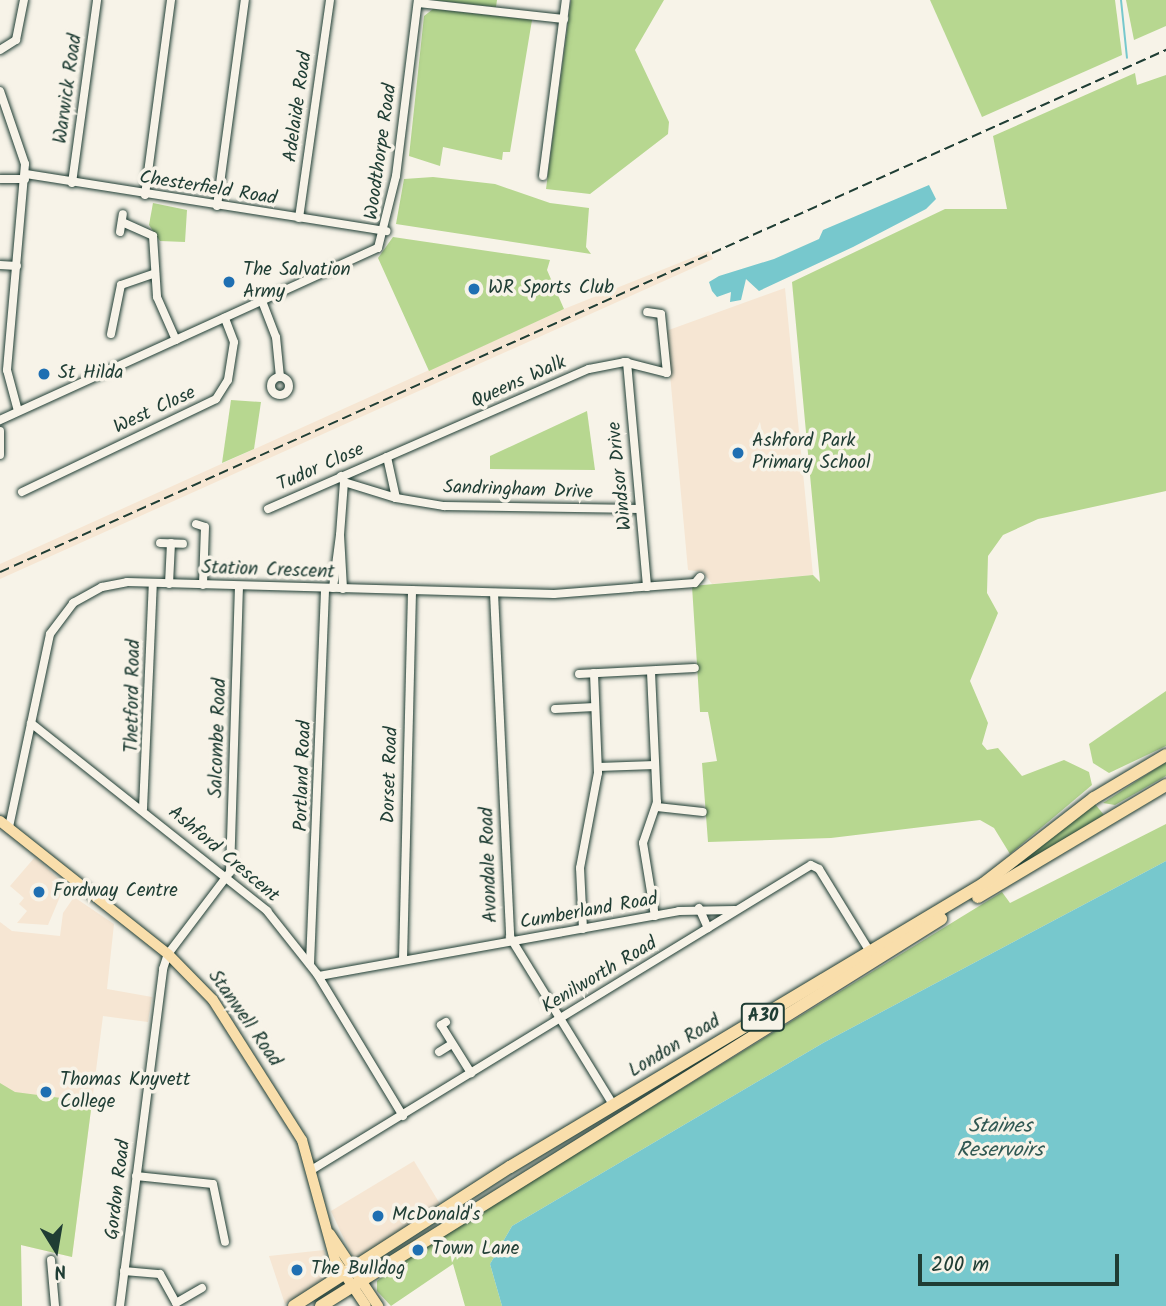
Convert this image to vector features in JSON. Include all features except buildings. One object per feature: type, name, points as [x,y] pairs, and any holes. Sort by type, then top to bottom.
[{"type":"highway","name":"London Road","points":[[348,1273],[614,1106],[1008,867],[1100,794],[1166,755]]},
{"type":"highway","name":"A30","points":[[1100,794],[1101,807],[1112,810],[1166,783]]},
{"type":"highway","name":"A30","points":[[321,1306],[583,1138],[1166,783]]},
{"type":"highway","name":"A30","points":[[294,1306],[348,1273]]},
{"type":"main road","name":"Stanwell Road","points":[[5,824],[168,954],[202,986],[289,1116],[313,1169],[329,1233],[355,1285]]},
{"type":"main road","points":[[355,1285],[366,1306]]},
{"type":"main road","points":[[355,1285],[378,1306]]},
{"type":"street","points":[[0,50],[16,40],[24,0]]},
{"type":"street","name":"Warwick Road","points":[[72,183],[97,0]]},
{"type":"street","points":[[145,195],[171,0]]},
{"type":"street","points":[[217,206],[245,0]]},
{"type":"street","name":"Adelaide Road","points":[[299,218],[330,0]]},
{"type":"street","points":[[498,12],[499,0]]},
{"type":"street","points":[[543,176],[566,0]]},
{"type":"street","points":[[418,2],[564,19]]},
{"type":"street","name":"Woodthorpe Road","points":[[17,408],[373,251],[387,232],[418,2]]},
{"type":"street","points":[[0,90],[25,176],[17,266],[4,351],[7,380],[17,408],[0,420]]},
{"type":"street","name":"Chesterfield Road","points":[[0,178],[25,176],[387,232]]},
{"type":"street","points":[[122,223],[149,229],[155,273],[176,340]]},
{"type":"street","points":[[0,265],[17,266]]},
{"type":"street","points":[[111,334],[121,285],[155,273]]},
{"type":"street","points":[[262,301],[276,337],[280,377]]},
{"type":"street","name":"Queens Walk","points":[[387,457],[589,369],[627,362],[667,373],[661,314],[647,312]]},
{"type":"street","name":"West Close","points":[[28,491],[216,399],[228,380],[233,342],[225,318]]},
{"type":"street","name":"Windsor Drive","points":[[627,362],[647,587]]},
{"type":"street","points":[[0,431],[0,455]]},
{"type":"street","points":[[387,457],[396,498]]},
{"type":"street","name":"Tudor Close","points":[[268,509],[343,479],[387,457]]},
{"type":"street","name":"Sandringham Drive","points":[[343,479],[396,498],[471,507],[640,509]]},
{"type":"street","name":"Portland Road","points":[[310,964],[343,479]]},
{"type":"street","points":[[196,524],[205,527],[203,585]]},
{"type":"street","points":[[160,543],[183,544]]},
{"type":"street","points":[[169,584],[170,543]]},
{"type":"street","name":"Station Crescent","points":[[5,824],[31,723],[46,644],[65,611],[110,585],[153,583],[494,593],[647,587],[695,583],[700,577]]},
{"type":"street","name":"Thetford Road","points":[[143,809],[153,583]]},
{"type":"street","name":"Salcombe Road","points":[[229,876],[239,586]]},
{"type":"street","name":"Dorset Road","points":[[403,961],[412,590]]},
{"type":"street","name":"Avondale Road","points":[[494,593],[512,941],[614,1106]]},
{"type":"street","points":[[579,674],[695,668]]},
{"type":"street","points":[[651,671],[657,807],[643,844],[655,916]]},
{"type":"street","points":[[583,929],[580,868],[598,767],[594,673]]},
{"type":"street","points":[[555,709],[595,708]]},
{"type":"street","name":"Ashford Crescent","points":[[31,723],[229,876],[319,976],[403,1116]]},
{"type":"street","points":[[598,767],[655,765]]},
{"type":"street","points":[[657,807],[703,812]]},
{"type":"street","name":"Kenilworth Road","points":[[313,1169],[735,910],[816,866],[870,952]]},
{"type":"street","points":[[168,954],[229,876]]},
{"type":"street","points":[[699,908],[708,928]]},
{"type":"street","name":"Cumberland Road","points":[[319,976],[699,908],[735,910]]},
{"type":"street","name":"Gordon Road","points":[[120,1306],[168,954]]},
{"type":"street","points":[[446,1022],[441,1025],[471,1073]]},
{"type":"street","points":[[439,1052],[452,1044]]},
{"type":"street","points":[[136,1176],[213,1184],[225,1242]]},
{"type":"street","points":[[51,1260],[55,1306]]},
{"type":"street","points":[[124,1271],[160,1274],[176,1303],[202,1288]]},
{"type":"shaded area","points":[[709,251],[713,259],[0,579],[0,564],[564,309]]},
{"type":"shaded area","name":"Ashford Park Primary School","points":[[785,288],[813,575],[712,584],[703,572],[688,570],[666,331]]},
{"type":"shaded area","name":"Fordway Centre","points":[[35,857],[65,885],[48,925],[17,923],[27,911],[19,904],[24,898],[10,886]]},
{"type":"shaded area","name":"Thomas Knyvett College","points":[[74,897],[114,924],[107,989],[152,997],[148,1022],[103,1016],[72,1257],[21,1245],[22,1306],[0,1306],[0,922],[12,931],[60,936],[63,913]]},
{"type":"shaded area","points":[[414,1161],[440,1204],[360,1257],[352,1256],[331,1211]]},
{"type":"shaded area","points":[[324,1250],[331,1275],[285,1304],[269,1256]]},
{"type":"green space","points":[[433,0],[497,0],[496,7]]},
{"type":"green space","points":[[571,0],[664,0],[635,50],[669,122],[668,134],[590,194],[546,189]]},
{"type":"green space","points":[[930,0],[1115,0],[1122,55],[982,117]]},
{"type":"green space","points":[[1126,0],[1166,0],[1166,26],[1134,40]]},
{"type":"green space","points":[[433,9],[532,20],[510,152],[503,152],[502,160],[443,147],[440,166],[409,156],[424,16]]},
{"type":"green space","points":[[1135,73],[1137,85],[1166,75],[1166,491],[1038,519],[1003,535],[988,556],[987,593],[998,613],[970,681],[988,723],[982,744],[987,750],[998,748],[1022,776],[1064,760],[1089,772],[1092,785],[1010,854],[994,828],[980,820],[831,838],[708,842],[702,763],[717,761],[708,712],[700,712],[692,586],[813,575],[820,582],[792,282],[945,209],[1007,209],[993,136]]},
{"type":"green space","points":[[433,177],[495,184],[550,203],[589,208],[586,247],[591,254],[396,224],[404,179]]},
{"type":"green space","points":[[153,203],[187,210],[185,242],[160,241],[149,225]]},
{"type":"green space","name":"WR Sports Club","points":[[393,237],[550,260],[547,270],[564,309],[429,371],[378,258]]},
{"type":"green space","points":[[231,400],[261,402],[254,449],[222,463]]},
{"type":"green space","points":[[587,411],[595,470],[490,469],[490,456]]},
{"type":"green space","points":[[1166,691],[1166,746],[1109,773],[1093,763],[1089,744]]},
{"type":"green space","points":[[1166,762],[1166,776],[1115,805],[1103,803]]},
{"type":"green space","points":[[1095,804],[1104,815],[988,885]]},
{"type":"green space","points":[[1166,824],[1166,861],[823,1043],[512,1226],[490,1264],[502,1306],[465,1306],[453,1264],[391,1306],[377,1291],[377,1281],[401,1261],[1002,892],[1010,903]]},
{"type":"green space","points":[[0,1083],[15,1092],[92,1102],[72,1257],[21,1245],[22,1306],[0,1306]]},
{"type":"water","points":[[929,185],[936,199],[926,209],[853,247],[759,291],[746,279],[741,300],[730,302],[731,292],[717,297],[712,291],[709,282],[719,276],[774,259],[819,239],[823,230]]},
{"type":"water","name":"Staines Reservoirs","points":[[1166,861],[1166,1306],[502,1306],[490,1264],[512,1226],[823,1043]]},
{"type":"waterway","points":[[1121,0],[1127,58]]},
{"type":"railway","points":[[0,572],[1166,50]]},
{"type":"place","name":"The Salvation Army","points":[[229,282]]},
{"type":"place","name":"WR Sports Club","points":[[474,289]]},
{"type":"place","name":"St Hilda","points":[[44,374]]},
{"type":"place","name":"Ashford Park Primary School","points":[[738,453]]},
{"type":"place","name":"Fordway Centre","points":[[39,892]]},
{"type":"place","name":"Thomas Knyvett College","points":[[46,1092]]},
{"type":"place","name":"McDonald's","points":[[378,1216]]},
{"type":"place","name":"Town Lane","points":[[418,1250]]},
{"type":"place","name":"The Bulldog","points":[[297,1270]]}]
